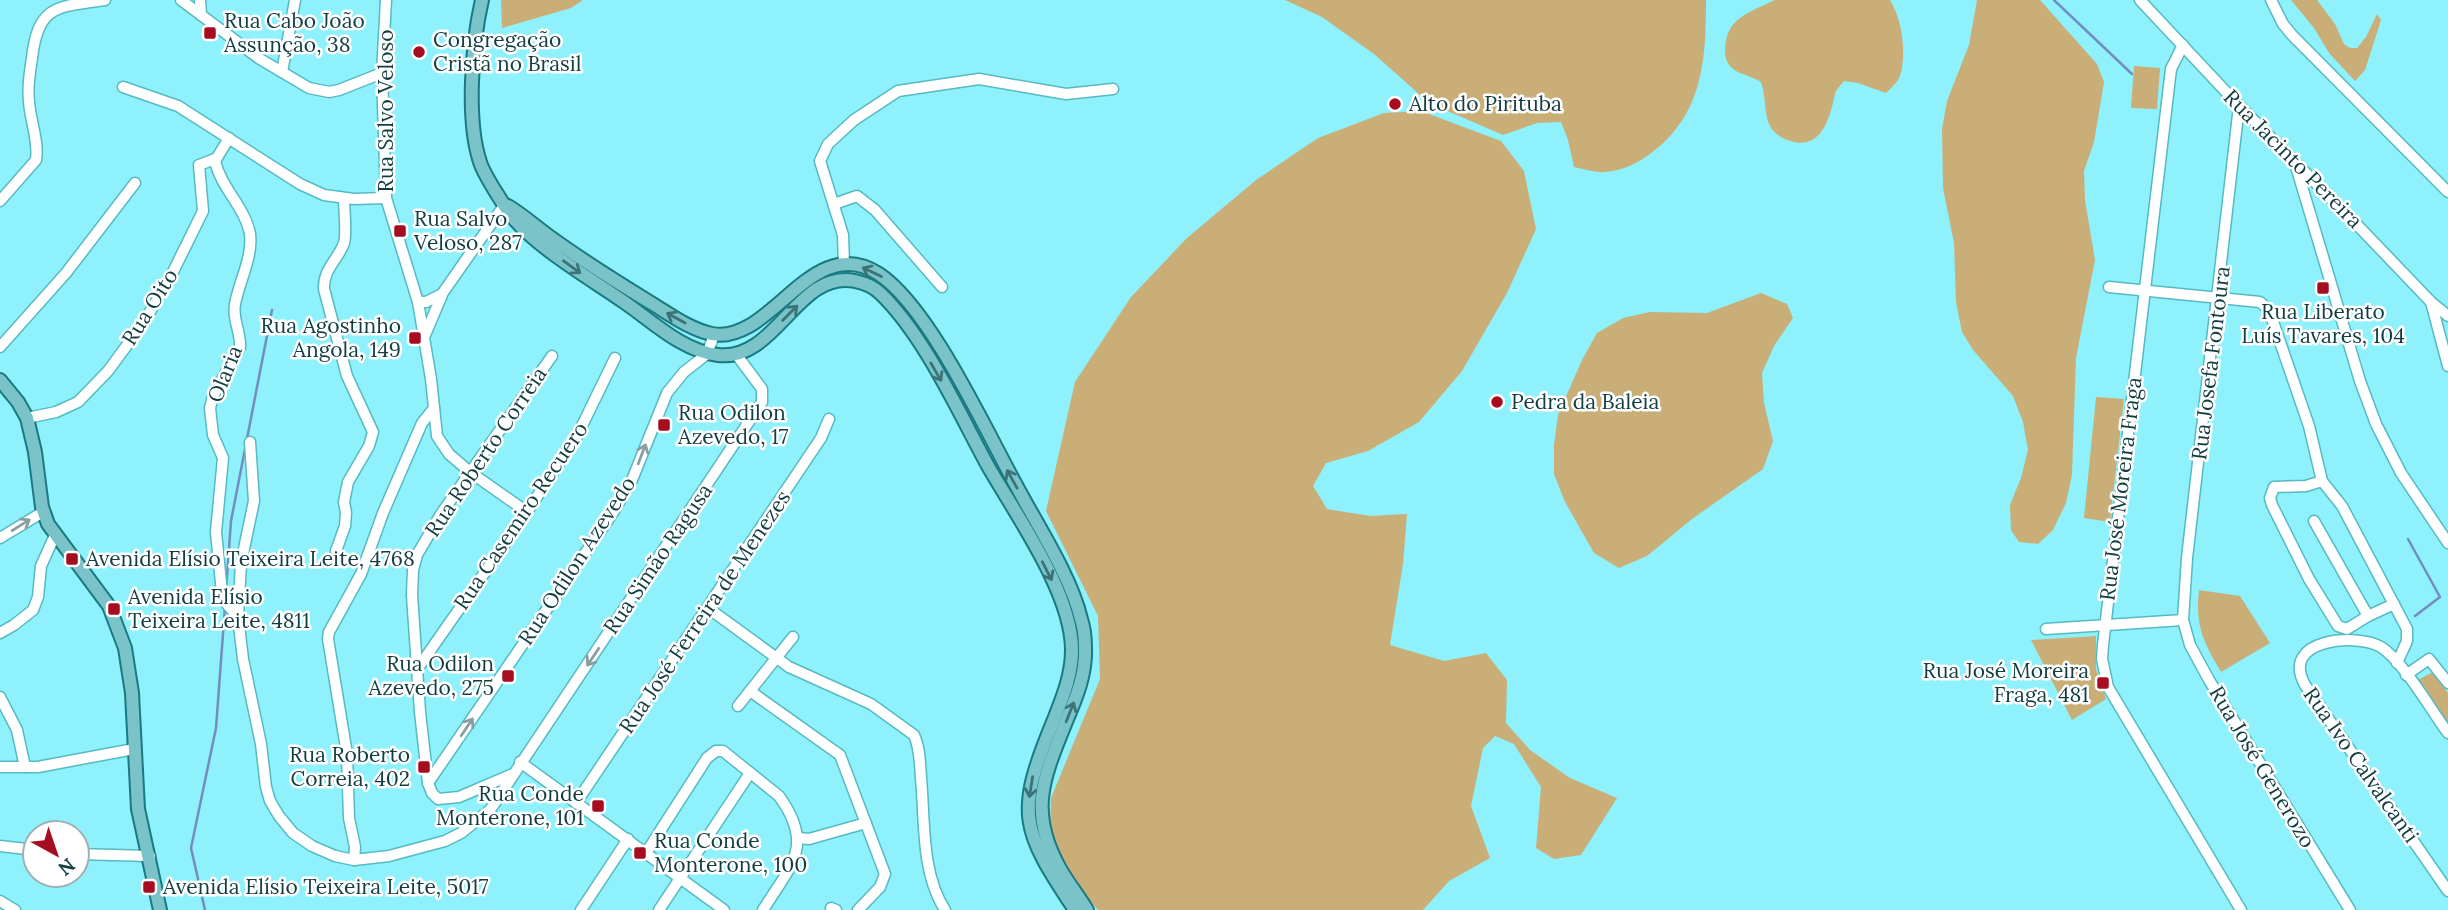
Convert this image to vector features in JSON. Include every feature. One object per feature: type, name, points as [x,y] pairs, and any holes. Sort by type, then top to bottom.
[{"type":"main road","points":[[482,0],[472,78],[473,131],[480,164],[514,219],[570,266],[684,344],[707,354],[736,354],[766,337],[812,292],[836,281],[848,280],[870,286],[879,292],[920,345],[1049,574],[1069,624],[1072,649],[1070,675],[1030,783],[1028,811],[1036,848],[1075,910]]},
{"type":"main road","points":[[505,204],[641,297],[714,335],[735,332],[770,310]]},
{"type":"main road","points":[[736,354],[736,343],[740,337],[770,310],[815,275],[830,267],[865,267],[878,274],[894,286],[920,318],[974,407],[1047,542],[1072,594],[1083,628],[1083,674],[1045,780],[1041,820],[1056,861],[1087,910]]},
{"type":"main road","points":[[2,385],[27,418],[43,512],[55,535],[109,606],[125,648],[131,693],[138,808],[160,910]]},
{"type":"street","points":[[0,201],[36,160],[37,146],[29,102],[33,48],[40,23],[46,15],[65,6],[105,0]]},
{"type":"street","points":[[181,0],[260,59],[309,88],[329,92],[351,87],[382,73]]},
{"type":"street","points":[[200,0],[201,15]]},
{"type":"street","points":[[282,72],[295,0]]},
{"type":"street","name":"Rua Salvo Veloso","points":[[386,0],[382,73],[386,198],[418,302],[437,436],[449,454],[470,472],[527,512]]},
{"type":"street","name":"Rua Jacinto Pereira","points":[[2140,0],[2239,106],[2431,302],[2448,316]]},
{"type":"street","points":[[2271,0],[2292,35],[2448,192]]},
{"type":"street","name":"Rua José Moreira Fraga","points":[[2183,44],[2171,69],[2102,659],[2108,687],[2239,906]]},
{"type":"street","points":[[844,265],[843,235],[820,161],[828,144],[854,120],[898,91],[979,79],[1066,94],[1113,89]]},
{"type":"street","points":[[122,87],[178,106],[300,184],[324,195],[386,198]]},
{"type":"street","name":"Rua Josefa Fontoura","points":[[2183,620],[2187,558],[2239,106]]},
{"type":"street","points":[[215,159],[229,138]]},
{"type":"street","name":"Rua Oito","points":[[27,418],[56,412],[78,402],[128,344],[152,309],[203,211],[199,165],[215,159]]},
{"type":"street","name":"Olaria","points":[[215,159],[222,182],[244,216],[250,238],[235,304],[234,320],[240,347],[215,391],[210,408],[213,435],[223,458],[216,532],[222,593],[226,603],[238,617]]},
{"type":"street","points":[[2295,161],[2352,357],[2376,424],[2401,473],[2448,542]]},
{"type":"street","points":[[0,347],[66,273],[135,183]]},
{"type":"street","points":[[834,204],[857,196],[870,206],[942,287]]},
{"type":"street","points":[[336,551],[345,526],[344,502],[348,482],[367,451],[373,434],[371,424],[347,376],[324,289],[325,275],[340,253],[344,240],[344,198]]},
{"type":"street","points":[[424,337],[442,294],[505,204]]},
{"type":"street","points":[[2109,287],[2260,302],[2272,315],[2309,426],[2322,481],[2342,506],[2394,604],[2407,635],[2398,663]]},
{"type":"street","points":[[418,302],[426,302],[442,294]]},
{"type":"street","points":[[2431,302],[2448,366]]},
{"type":"street","name":"Rua Odilon Azevedo","points":[[428,783],[614,511],[632,480],[667,393],[684,372],[707,354],[714,335]]},
{"type":"street","name":"Rua Simão Ragusa","points":[[354,860],[389,856],[435,845],[461,833],[490,810],[762,402],[762,389],[736,354]]},
{"type":"street","name":"Rua Roberto Correia","points":[[428,783],[412,595],[413,570],[417,555],[470,472],[552,356]]},
{"type":"street","name":"Rua Casemiro Recuero","points":[[417,668],[577,436],[615,358]]},
{"type":"street","points":[[250,442],[254,501],[241,563],[238,617],[266,787],[270,801],[293,833],[312,846],[335,856],[354,860],[347,754],[329,632],[361,574],[383,513],[422,424],[434,408]]},
{"type":"street","name":"Rua José Ferreira de Menezes","points":[[576,803],[821,438],[829,419]]},
{"type":"street","points":[[2322,481],[2306,486],[2274,487],[2270,498],[2309,579],[2338,626],[2347,629],[2394,604]]},
{"type":"street","points":[[0,538],[43,512]]},
{"type":"street","points":[[2314,521],[2368,616]]},
{"type":"street","points":[[0,632],[15,625],[33,610],[38,597],[41,566],[55,535]]},
{"type":"street","points":[[708,608],[776,658],[810,678],[871,704],[914,735],[919,756],[933,888],[945,910]]},
{"type":"street","points":[[2046,629],[2183,620]]},
{"type":"street","name":"Rua José Generozo","points":[[2183,620],[2190,645],[2210,680],[2350,910]]},
{"type":"street","points":[[738,706],[793,637]]},
{"type":"street","name":"Rua Ivo Calvalcanti","points":[[2448,733],[2398,663],[2390,654],[2372,643],[2342,641],[2306,651],[2302,656],[2298,668],[2311,692],[2448,891]]},
{"type":"street","points":[[2406,675],[2429,659],[2448,683]]},
{"type":"street","points":[[750,691],[840,755],[886,874],[880,887],[858,910]]},
{"type":"street","points":[[0,697],[16,730],[25,767]]},
{"type":"street","points":[[0,767],[25,767],[92,758],[134,749]]},
{"type":"street","points":[[646,853],[712,752],[723,751],[779,796],[799,838],[795,859],[764,910]]},
{"type":"street","points":[[520,762],[724,910]]},
{"type":"street","points":[[659,910],[750,773]]},
{"type":"street","points":[[428,783],[438,799],[447,800],[513,774]]},
{"type":"street","points":[[799,838],[810,839],[866,823]]},
{"type":"street","points":[[581,910],[628,839]]},
{"type":"street","points":[[0,846],[21,848]]},
{"type":"street","points":[[91,854],[150,856]]},
{"type":"street","points":[[0,901],[15,910]]},
{"type":"shaded area","points":[[501,0],[583,0],[571,8],[502,28]]},
{"type":"shaded area","points":[[1285,0],[1706,0],[1705,44],[1698,85],[1691,104],[1668,139],[1630,166],[1602,172],[1574,167],[1561,122],[1537,123],[1503,135],[1429,103],[1374,54],[1322,17]]},
{"type":"shaded area","points":[[1775,0],[1890,0],[1898,17],[1903,47],[1902,67],[1897,81],[1886,93],[1844,81],[1836,92],[1827,122],[1817,137],[1801,143],[1780,137],[1769,124],[1761,82],[1729,65],[1725,52],[1729,31],[1734,24],[1747,13]]},
{"type":"shaded area","points":[[1977,0],[2040,0],[2097,64],[2104,82],[2094,142],[2084,171],[2085,200],[2095,260],[2076,358],[2072,475],[2066,503],[2053,530],[2038,544],[2019,542],[2011,530],[2010,505],[2028,450],[2023,422],[2013,396],[1973,350],[1962,332],[1956,302],[1954,243],[1943,188],[1942,129],[1947,101],[1969,45]]},
{"type":"shaded area","points":[[2291,0],[2317,0],[2335,24],[2344,44],[2350,48],[2357,48],[2366,37],[2377,14],[2381,20],[2365,70],[2355,81],[2329,53],[2314,28]]},
{"type":"shaded area","points":[[2134,66],[2160,68],[2157,109],[2131,108]]},
{"type":"shaded area","points":[[1421,111],[1501,141],[1524,171],[1536,229],[1507,293],[1462,371],[1419,422],[1368,451],[1326,463],[1313,486],[1327,509],[1370,516],[1407,514],[1403,564],[1390,645],[1444,661],[1486,653],[1507,680],[1506,723],[1530,750],[1570,778],[1617,798],[1581,855],[1554,859],[1536,848],[1541,787],[1514,744],[1495,736],[1483,748],[1471,806],[1490,858],[1449,881],[1423,910],[1098,910],[1071,878],[1050,828],[1051,798],[1100,679],[1098,616],[1046,511],[1075,382],[1131,297],[1187,238],[1256,180],[1318,138],[1384,113]]},
{"type":"shaded area","points":[[1761,293],[1787,304],[1793,318],[1774,346],[1762,373],[1764,403],[1773,441],[1763,469],[1692,519],[1647,556],[1619,568],[1594,553],[1565,502],[1554,474],[1558,415],[1582,360],[1597,333],[1623,318],[1650,312],[1707,313]]},
{"type":"shaded area","points":[[2096,397],[2124,399],[2110,522],[2084,518]]},
{"type":"shaded area","points":[[2199,590],[2240,596],[2270,643],[2221,672],[2209,651],[2199,623]]},
{"type":"shaded area","points":[[2096,636],[2096,669],[2106,699],[2072,720],[2031,640]]},
{"type":"shaded area","points":[[2433,672],[2448,693],[2448,724],[2416,681]]},
{"type":"waterway","points":[[2054,0],[2132,74]]},
{"type":"waterway","points":[[226,590],[231,521],[272,310]]},
{"type":"waterway","points":[[2408,539],[2440,597],[2415,616]]},
{"type":"waterway","points":[[205,910],[191,848],[216,728],[225,607]]},
{"type":"place","name":"Rua Cabo João Assunção, 38","points":[[210,33]]},
{"type":"place","name":"Congregação Cristã no Brasil","points":[[419,52]]},
{"type":"place","name":"Alto do Pirituba","points":[[1395,104]]},
{"type":"place","name":"Rua Salvo Veloso, 287","points":[[400,231]]},
{"type":"place","name":"Rua Liberato Luís Tavares, 104","points":[[2323,288]]},
{"type":"place","name":"Rua Agostinho Angola, 149","points":[[415,338]]},
{"type":"place","name":"Pedra da Baleia","points":[[1497,402]]},
{"type":"place","name":"Rua Odilon Azevedo, 17","points":[[664,425]]},
{"type":"place","name":"Avenida Elísio Teixeira Leite, 4768","points":[[72,559]]},
{"type":"place","name":"Avenida Elísio Teixeira Leite, 4811","points":[[114,609]]},
{"type":"place","name":"Rua Odilon Azevedo, 275","points":[[508,676]]},
{"type":"place","name":"Rua José Moreira Fraga, 481","points":[[2103,683]]},
{"type":"place","name":"Rua Roberto Correia, 402","points":[[424,767]]},
{"type":"place","name":"Rua Conde Monterone, 101","points":[[598,806]]},
{"type":"place","name":"Rua Conde Monterone, 100","points":[[640,853]]},
{"type":"place","name":"Avenida Elísio Teixeira Leite, 5017","points":[[149,887]]}]
